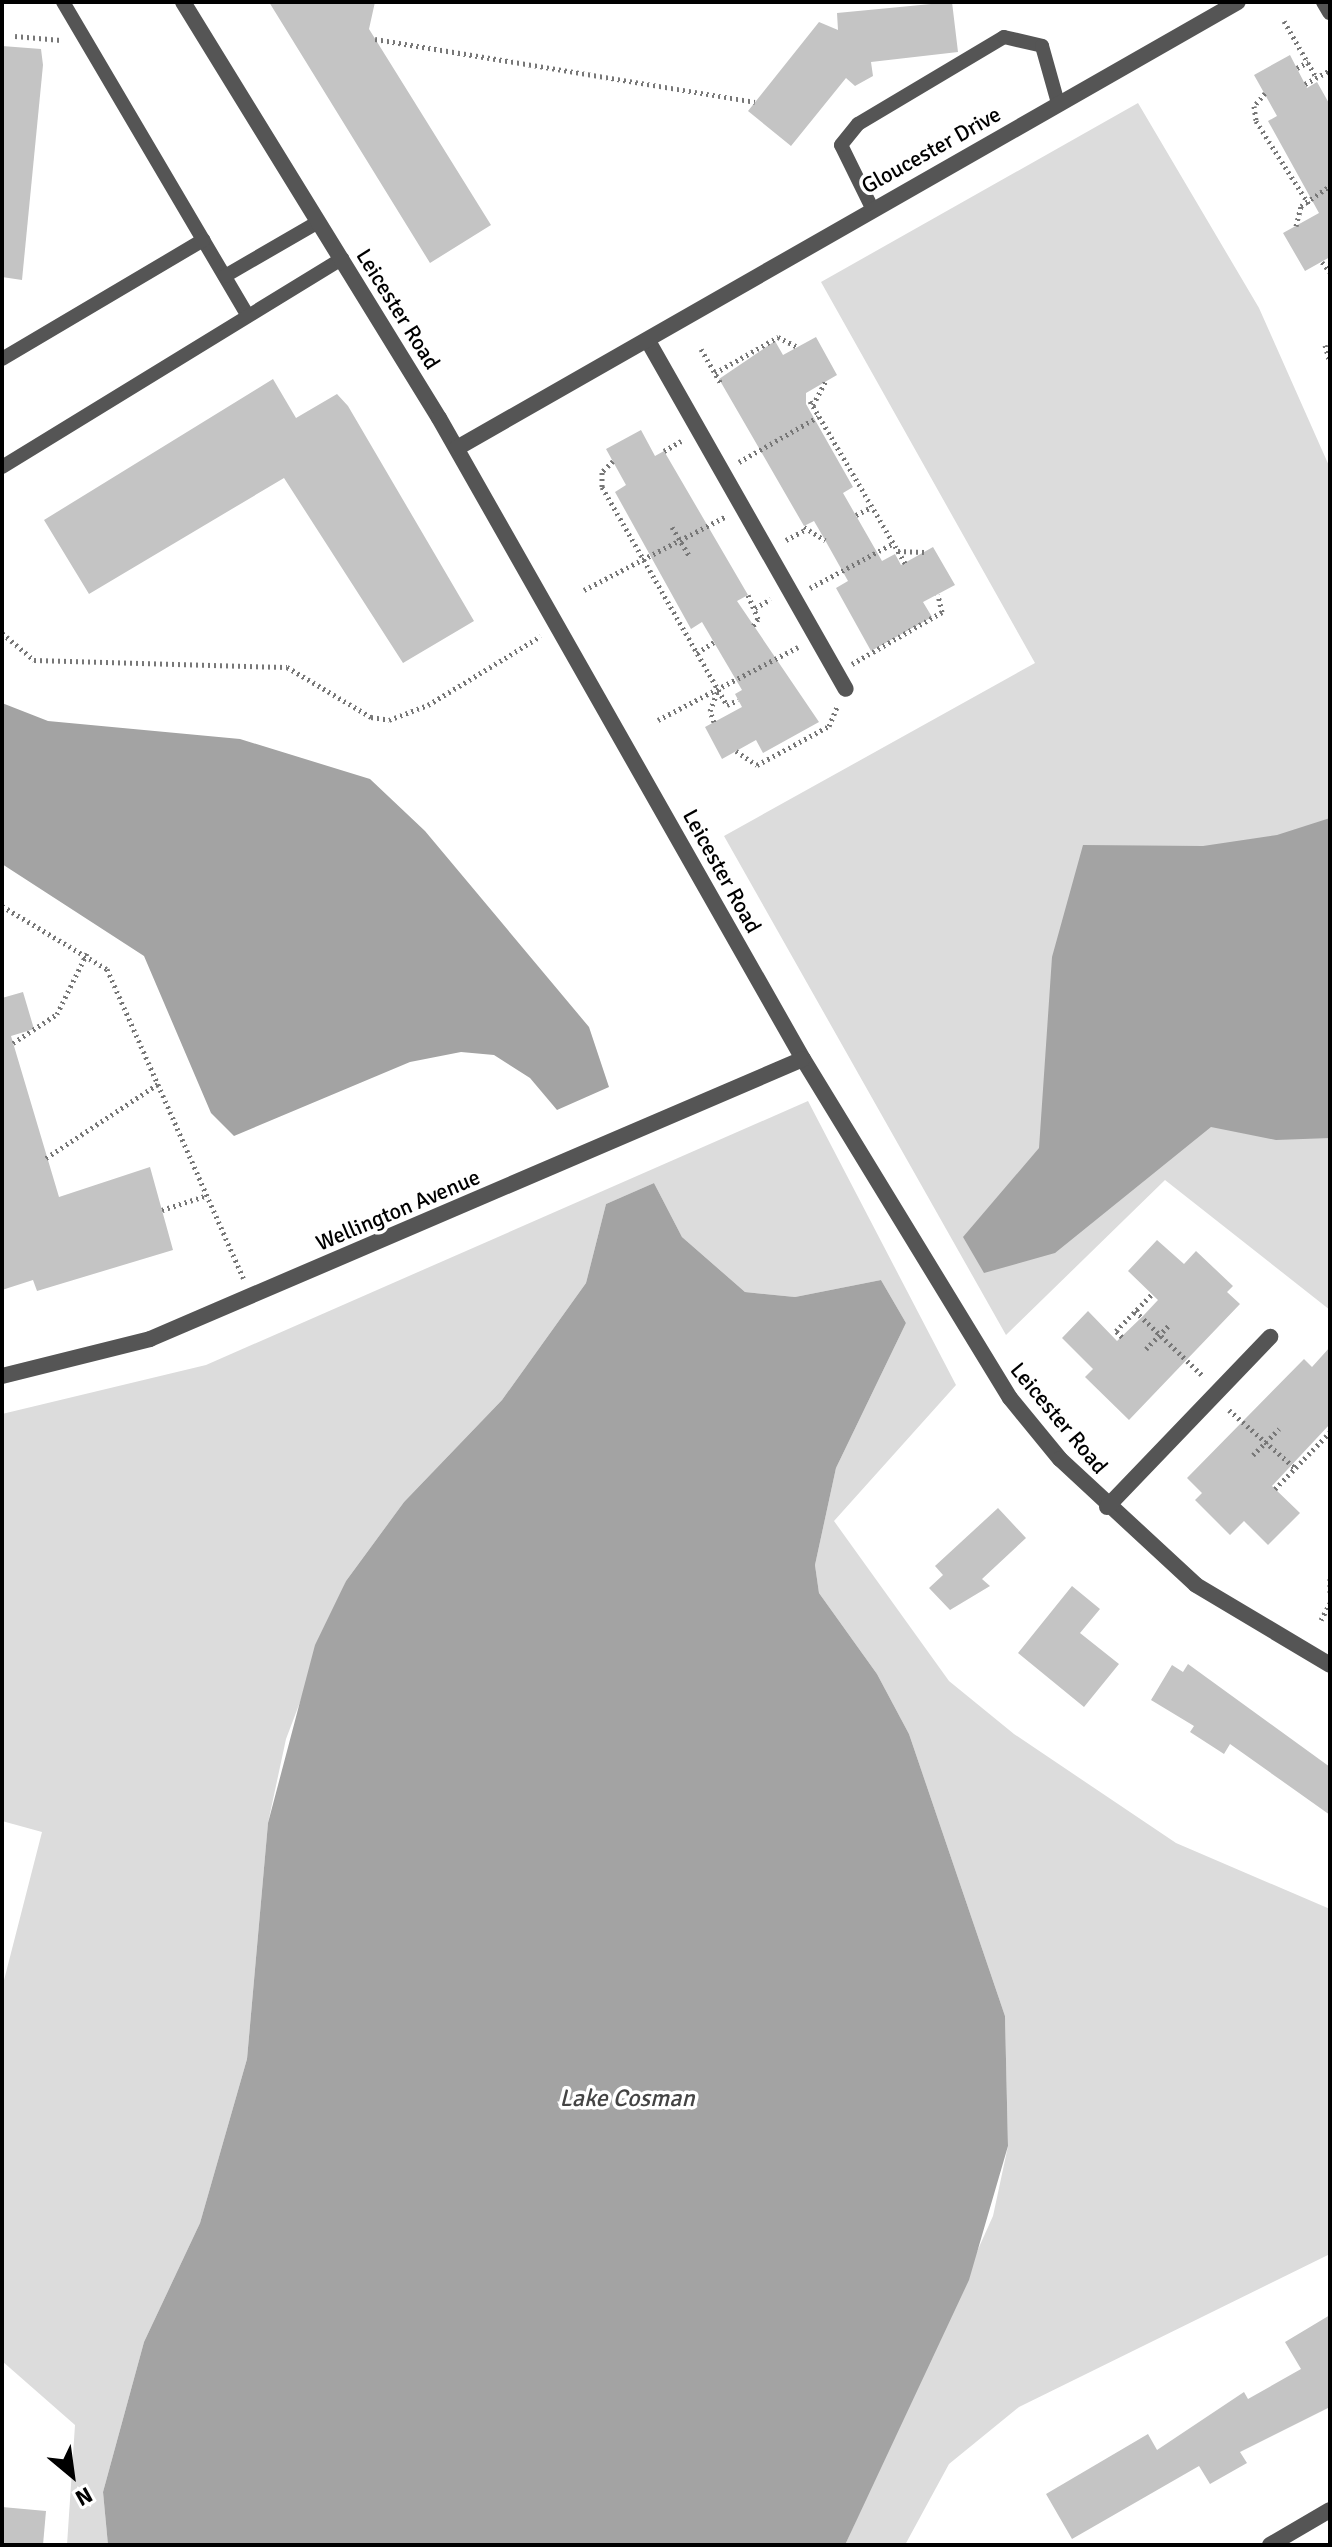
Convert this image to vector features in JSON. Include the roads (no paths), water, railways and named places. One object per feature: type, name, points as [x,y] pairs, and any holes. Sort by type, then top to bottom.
[{"type":"street","name":"Leicester Road","points":[[183,2],[457,448],[803,1059],[1010,1398],[1107,1507],[1196,1585],[1330,1665]]},
{"type":"street","name":"Gloucester Drive","points":[[457,448],[648,341],[872,208],[1238,2]]},
{"type":"street","points":[[1324,2],[1330,12]]},
{"type":"street","points":[[648,341],[846,689]]},
{"type":"street","name":"Wellington Avenue","points":[[2,1376],[150,1339],[803,1059]]},
{"type":"street","points":[[1107,1507],[1270,1337]]},
{"type":"street","points":[[1270,2545],[1330,2510]]},
{"type":"lane","points":[[63,2],[248,316]]},
{"type":"lane","points":[[872,208],[841,145],[858,124],[1004,37],[1042,46],[1058,103]]},
{"type":"lane","points":[[225,276],[318,222]]},
{"type":"lane","points":[[2,359],[203,240]]},
{"type":"lane","points":[[2,467],[342,259]]},
{"type":"water","points":[[2,703],[48,721],[240,739],[370,779],[425,831],[589,1027],[609,1087],[557,1110],[530,1078],[494,1055],[461,1052],[410,1062],[234,1136],[211,1113],[144,956],[2,864]]},
{"type":"water","points":[[1330,818],[1330,1138],[1276,1140],[1211,1127],[1055,1253],[984,1273],[963,1237],[1039,1148],[1052,957],[1083,845],[1203,846],[1277,835]]},
{"type":"water","name":"Lake Cosman","points":[[654,1183],[682,1237],[745,1292],[795,1297],[881,1280],[906,1323],[836,1468],[815,1565],[819,1593],[877,1674],[909,1734],[1005,2016],[1008,2146],[969,2280],[845,2545],[108,2545],[103,2492],[144,2342],[200,2223],[247,2059],[268,1823],[315,1645],[346,1581],[404,1502],[502,1400],[586,1283],[606,1204]]}]
